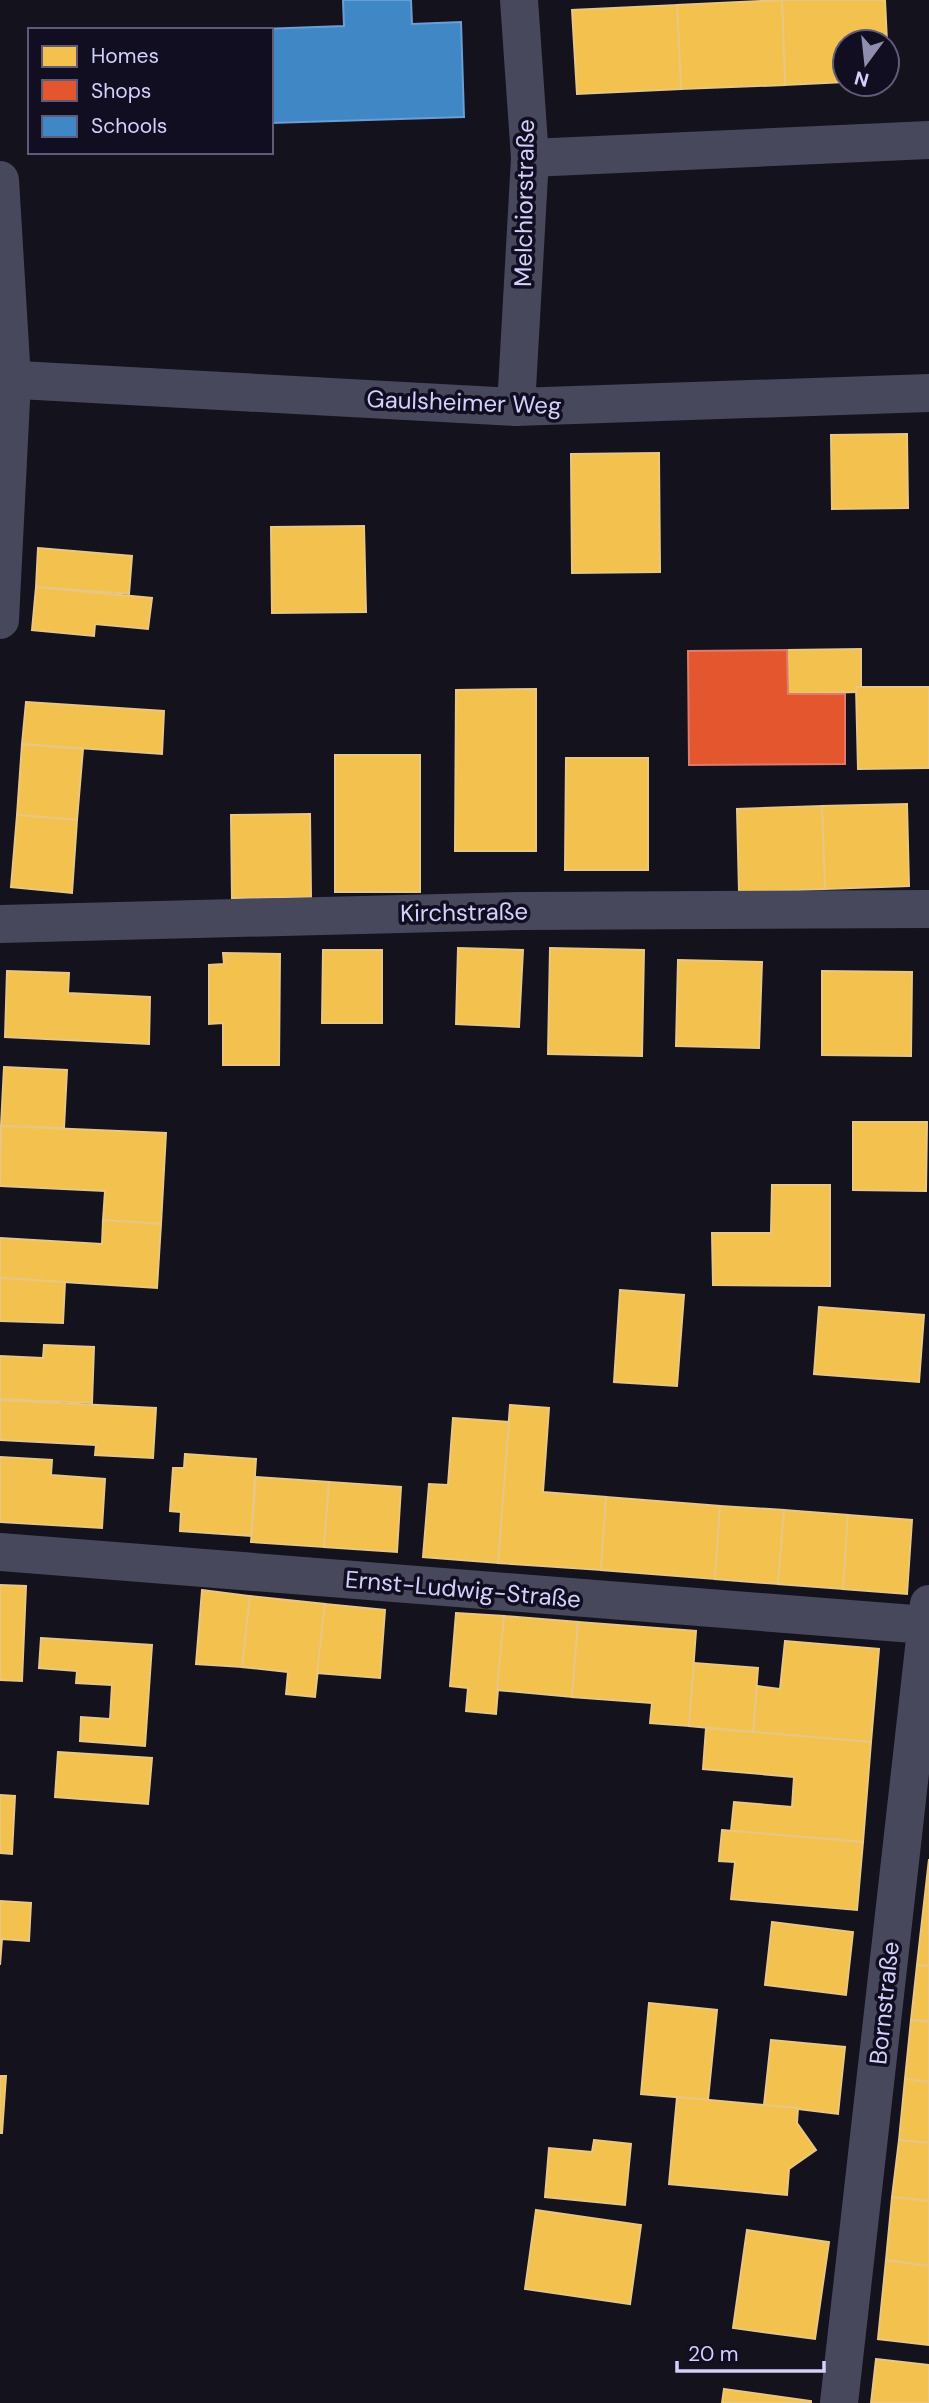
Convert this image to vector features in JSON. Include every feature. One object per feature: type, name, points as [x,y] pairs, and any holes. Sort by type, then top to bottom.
[{"type":"street","name":"Melchiorstraße","points":[[516,407],[530,158],[519,0]]},
{"type":"street","points":[[530,158],[929,140]]},
{"type":"street","points":[[0,180],[6,379],[0,620]]},
{"type":"street","name":"Gaulsheimer Weg","points":[[6,379],[516,407],[929,393]]},
{"type":"street","name":"Kirchstraße","points":[[0,924],[521,911],[929,909]]},
{"type":"street","name":"Ernst-Ludwig-Straße","points":[[0,1552],[928,1615]]},
{"type":"street","name":"Bornstraße","points":[[839,2403],[928,1615]]},
{"type":"building: Homes","points":[[782,0],[885,0],[886,28],[831,28],[831,83],[785,85]]},
{"type":"building: Homes","points":[[782,0],[785,85],[681,89],[677,5]]},
{"type":"building: Homes","points":[[677,5],[681,89],[577,94],[572,10]]},
{"type":"building: Homes","points":[[907,434],[908,508],[832,509],[831,435]]},
{"type":"building: Homes","points":[[659,453],[660,572],[572,573],[571,454]]},
{"type":"building: Homes","points":[[364,526],[366,612],[272,613],[271,527]]},
{"type":"building: Homes","points":[[38,548],[132,556],[129,594],[36,587]]},
{"type":"building: Homes","points":[[36,587],[152,598],[148,629],[95,624],[94,636],[32,630]]},
{"type":"building: Homes","points":[[861,649],[861,687],[856,687],[857,692],[788,694],[787,650]]},
{"type":"building: Homes","points":[[856,687],[929,687],[929,768],[858,769]]},
{"type":"building: Homes","points":[[536,689],[536,851],[455,851],[456,690]]},
{"type":"building: Homes","points":[[26,702],[164,711],[162,754],[22,744]]},
{"type":"building: Homes","points":[[22,744],[83,749],[77,820],[17,815]]},
{"type":"building: Homes","points":[[335,755],[420,755],[420,892],[335,892]]},
{"type":"building: Homes","points":[[566,758],[648,758],[648,870],[565,870]]},
{"type":"building: Homes","points":[[907,804],[909,886],[825,889],[822,806]]},
{"type":"building: Homes","points":[[822,806],[825,889],[739,892],[737,809]]},
{"type":"building: Homes","points":[[310,814],[311,897],[232,898],[231,815]]},
{"type":"building: Homes","points":[[17,815],[77,820],[72,893],[11,887]]},
{"type":"building: Homes","points":[[458,948],[523,950],[519,1027],[456,1024]]},
{"type":"building: Homes","points":[[550,948],[644,950],[642,1056],[548,1054]]},
{"type":"building: Homes","points":[[323,950],[382,950],[382,1023],[322,1023]]},
{"type":"building: Homes","points":[[223,953],[280,954],[279,1065],[223,1065],[223,1023],[209,1024],[209,965],[224,964]]},
{"type":"building: Homes","points":[[678,960],[762,962],[759,1048],[676,1046]]},
{"type":"building: Homes","points":[[7,971],[69,973],[68,993],[150,997],[149,1044],[5,1037]]},
{"type":"building: Homes","points":[[822,971],[912,972],[911,1056],[822,1055]]},
{"type":"building: Homes","points":[[4,1067],[67,1070],[64,1128],[1,1126]]},
{"type":"building: Homes","points":[[853,1122],[927,1122],[926,1191],[853,1190]]},
{"type":"building: Homes","points":[[1,1126],[166,1133],[161,1224],[103,1220],[105,1191],[0,1186]]},
{"type":"building: Homes","points":[[772,1185],[830,1185],[830,1286],[713,1285],[712,1233],[771,1233]]},
{"type":"building: Homes","points":[[103,1220],[161,1224],[157,1288],[0,1278],[0,1238],[102,1244]]},
{"type":"building: Homes","points":[[0,1278],[65,1282],[63,1323],[0,1321]]},
{"type":"building: Homes","points":[[620,1290],[684,1295],[677,1386],[614,1382]]},
{"type":"building: Homes","points":[[819,1307],[924,1315],[919,1382],[814,1374]]},
{"type":"building: Homes","points":[[44,1345],[94,1347],[92,1403],[0,1399],[0,1356],[43,1358]]},
{"type":"building: Homes","points":[[0,1400],[156,1408],[153,1458],[95,1455],[96,1445],[0,1440]]},
{"type":"building: Homes","points":[[510,1405],[549,1408],[543,1492],[606,1497],[601,1570],[498,1563]]},
{"type":"building: Homes","points":[[453,1418],[509,1422],[498,1563],[423,1557],[429,1484],[448,1485]]},
{"type":"building: Homes","points":[[185,1454],[256,1459],[251,1536],[180,1531],[181,1512],[170,1511],[173,1468],[184,1468]]},
{"type":"building: Homes","points":[[0,1457],[52,1460],[51,1475],[105,1479],[102,1528],[0,1522]]},
{"type":"building: Homes","points":[[256,1477],[329,1482],[324,1547],[251,1542]]},
{"type":"building: Homes","points":[[329,1482],[401,1487],[397,1552],[324,1547]]},
{"type":"building: Homes","points":[[606,1497],[720,1506],[715,1579],[601,1570]]},
{"type":"building: Homes","points":[[720,1506],[784,1510],[778,1584],[715,1579]]},
{"type":"building: Homes","points":[[784,1510],[848,1515],[843,1589],[778,1584]]},
{"type":"building: Homes","points":[[848,1515],[912,1520],[907,1594],[843,1589]]},
{"type":"building: Homes","points":[[0,1585],[26,1586],[22,1681],[0,1680]]},
{"type":"building: Homes","points":[[202,1590],[250,1596],[242,1667],[196,1664]]},
{"type":"building: Homes","points":[[250,1596],[325,1604],[315,1697],[286,1694],[288,1672],[242,1667]]},
{"type":"building: Homes","points":[[325,1604],[385,1610],[380,1678],[317,1673]]},
{"type":"building: Homes","points":[[456,1613],[504,1616],[496,1714],[466,1711],[468,1688],[450,1686]]},
{"type":"building: Homes","points":[[504,1616],[578,1622],[572,1697],[497,1690]]},
{"type":"building: Homes","points":[[578,1622],[696,1631],[689,1726],[650,1723],[652,1703],[572,1697]]},
{"type":"building: Homes","points":[[41,1638],[152,1645],[145,1746],[80,1741],[81,1717],[110,1719],[112,1685],[76,1683],[77,1671],[39,1668]]},
{"type":"building: Homes","points":[[785,1641],[879,1649],[871,1742],[753,1732],[757,1686],[780,1689]]},
{"type":"building: Homes","points":[[694,1663],[758,1668],[753,1732],[689,1726]]},
{"type":"building: Homes","points":[[706,1728],[871,1742],[863,1842],[731,1831],[734,1802],[792,1807],[794,1777],[703,1769]]},
{"type":"building: Homes","points":[[58,1752],[152,1758],[148,1804],[55,1797]]},
{"type":"building: Homes","points":[[0,1795],[15,1796],[12,1854],[0,1853]]},
{"type":"building: Homes","points":[[722,1830],[863,1842],[857,1910],[731,1899],[735,1862],[719,1861]]},
{"type":"building: Homes","points":[[929,1859],[929,1966],[917,1965]]},
{"type":"building: Homes","points":[[0,1901],[31,1903],[29,1941],[2,1939],[0,1965]]},
{"type":"building: Homes","points":[[772,1922],[853,1932],[846,1995],[765,1985]]},
{"type":"building: Homes","points":[[917,1965],[929,1966],[929,2022],[911,2020]]},
{"type":"building: Homes","points":[[649,2003],[717,2010],[708,2100],[641,2094]]},
{"type":"building: Homes","points":[[911,2020],[929,2022],[929,2082],[905,2079]]},
{"type":"building: Homes","points":[[771,2040],[845,2047],[838,2114],[764,2105]]},
{"type":"building: Homes","points":[[0,2076],[6,2076],[2,2133],[0,2133]]},
{"type":"building: Homes","points":[[905,2079],[929,2082],[929,2143],[899,2140]]},
{"type":"building: Homes","points":[[677,2097],[798,2108],[797,2123],[816,2150],[789,2169],[787,2195],[669,2184]]},
{"type":"building: Homes","points":[[594,2140],[631,2144],[625,2205],[545,2197],[549,2148],[592,2152]]},
{"type":"building: Homes","points":[[899,2140],[929,2143],[929,2201],[892,2197]]},
{"type":"building: Homes","points":[[892,2197],[929,2201],[929,2266],[886,2260]]},
{"type":"building: Homes","points":[[536,2210],[641,2225],[630,2304],[525,2289]]},
{"type":"building: Homes","points":[[747,2230],[829,2242],[815,2339],[733,2328]]},
{"type":"building: Homes","points":[[886,2260],[929,2266],[929,2345],[878,2339]]},
{"type":"building: Homes","points":[[876,2359],[929,2365],[929,2403],[871,2403]]},
{"type":"building: Homes","points":[[724,2389],[811,2401],[811,2403],[722,2403]]},
{"type":"building: Shops","points":[[787,650],[788,694],[845,694],[845,764],[689,765],[688,651]]},
{"type":"building: Schools","points":[[343,0],[411,0],[412,24],[461,22],[464,117],[273,123],[273,29],[344,26]]}]
